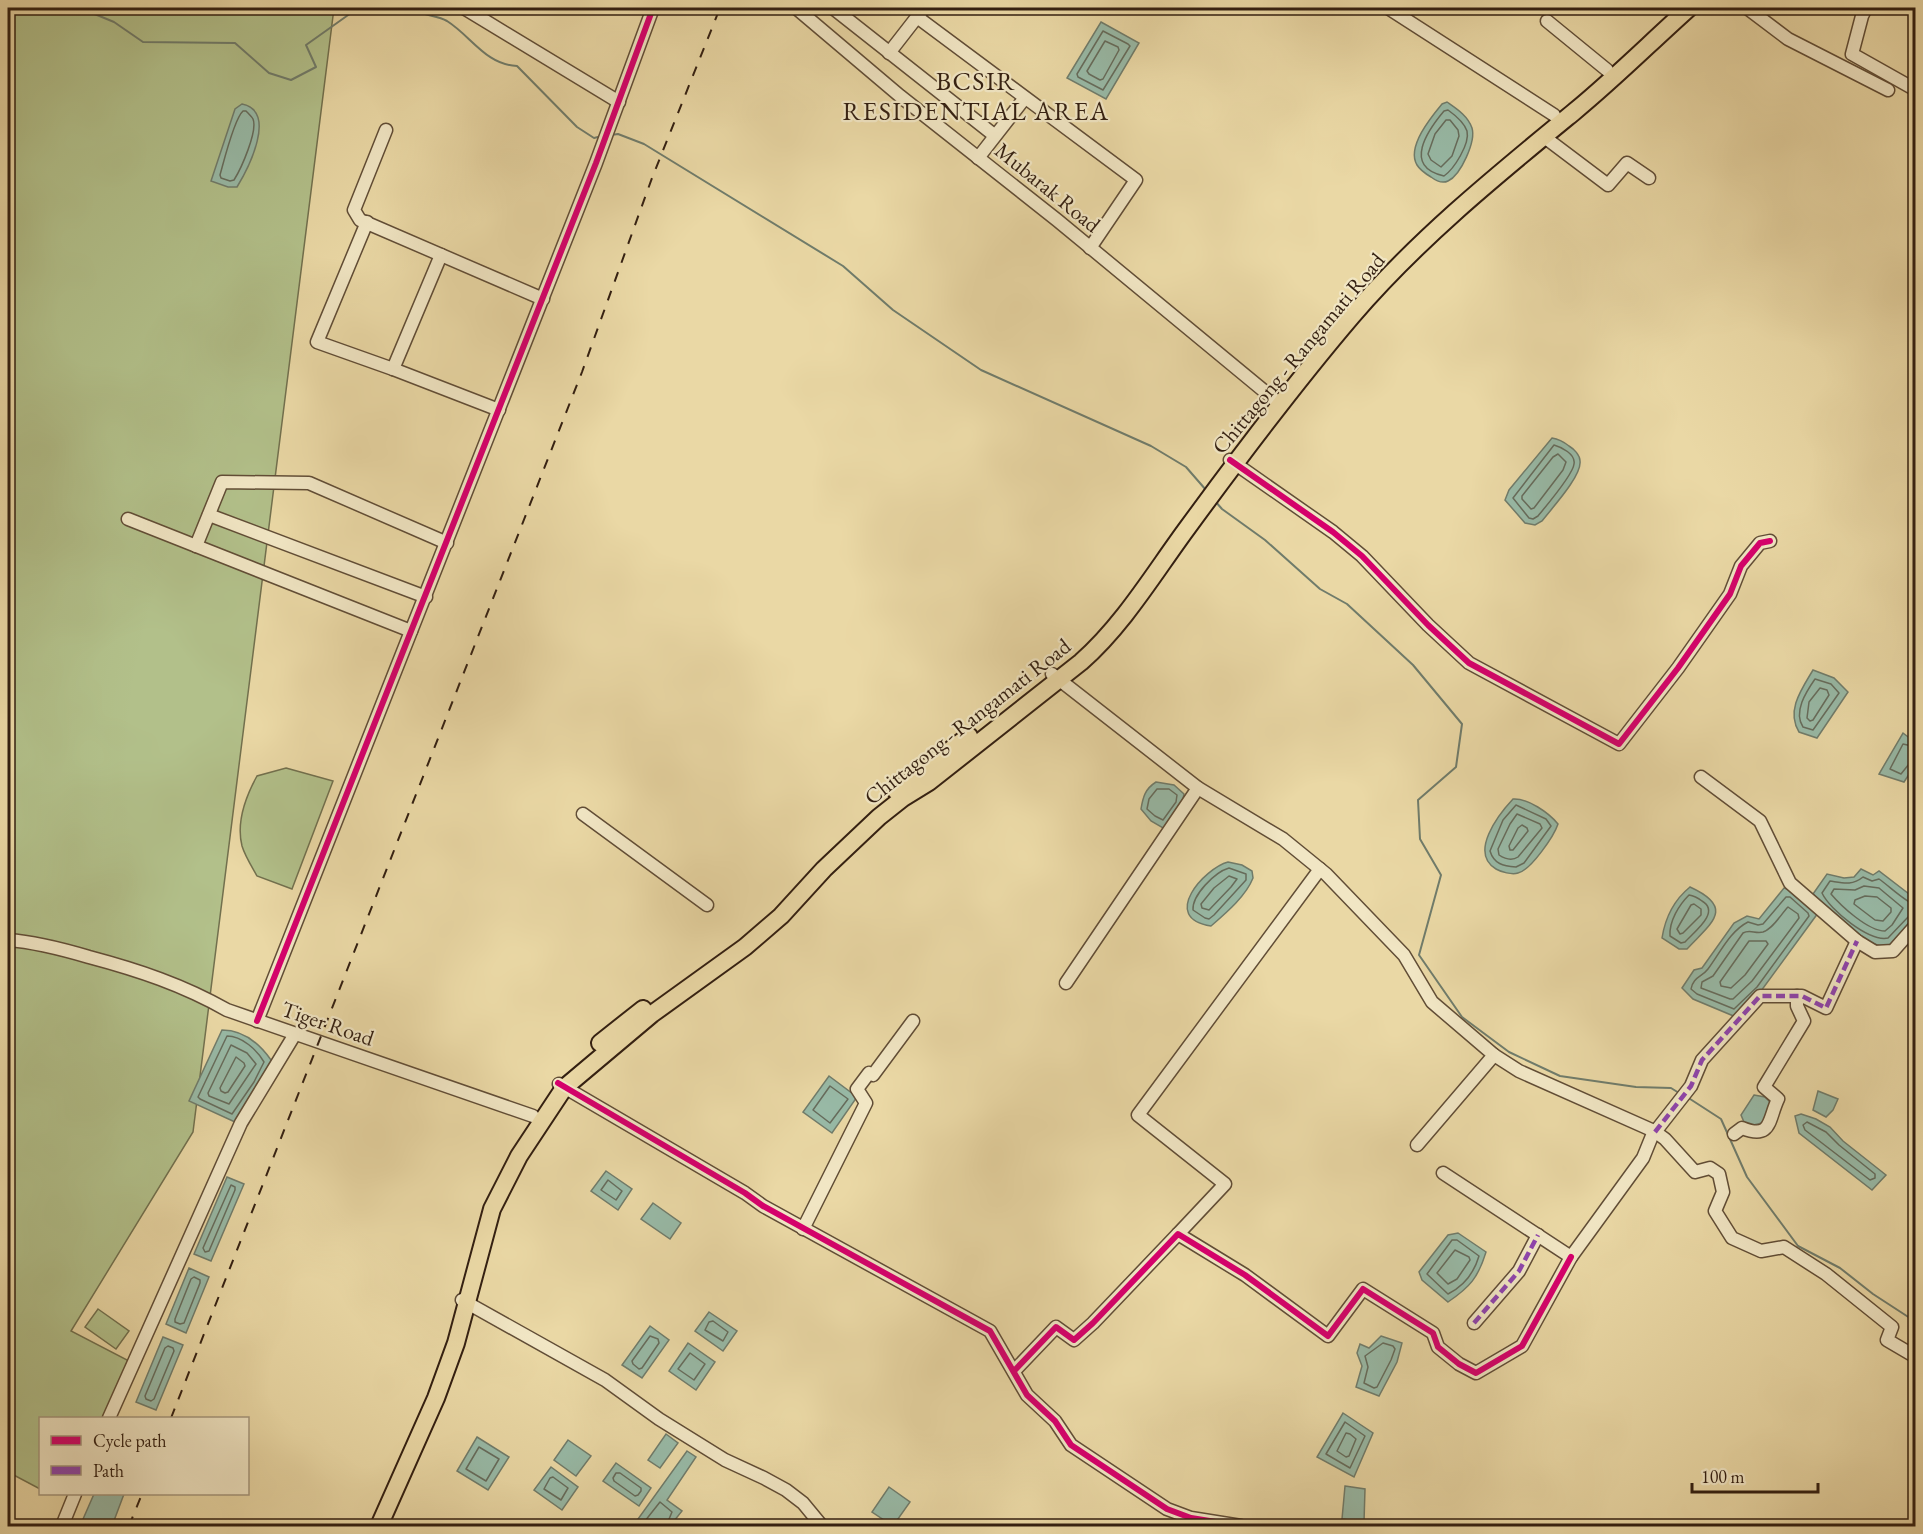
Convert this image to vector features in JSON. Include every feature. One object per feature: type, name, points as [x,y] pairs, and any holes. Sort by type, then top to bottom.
[{"type":"highway","name":"Chittagong - Rangamati Road","points":[[1233,462],[1275,400],[1336,319],[1384,266],[1430,220],[1607,70],[1675,8]]},
{"type":"highway","name":"Chittagong - Rangamati Road","points":[[379,1527],[436,1398],[456,1342],[464,1301],[469,1254],[479,1217],[502,1166],[533,1116],[591,1050],[624,1022],[758,925],[895,792],[1056,676],[1113,621],[1233,462],[1353,314],[1398,266],[1489,180],[1622,71],[1689,8]]},
{"type":"highway","name":"Chittagong - Rangamati Road","points":[[369,1527],[427,1397],[464,1301],[492,1209],[519,1156],[561,1086]]},
{"type":"street","points":[[464,8],[619,102]]},
{"type":"street","points":[[257,1020],[543,300],[653,8]]},
{"type":"street","name":"Mubarak Road","points":[[796,8],[1275,400]]},
{"type":"street","points":[[833,8],[994,135]]},
{"type":"street","points":[[1388,8],[1554,115]]},
{"type":"street","points":[[1746,8],[1788,39],[1888,90]]},
{"type":"street","points":[[1866,8],[1851,54],[1916,90]]},
{"type":"street","points":[[889,52],[921,12],[1024,99],[1136,180],[1090,248]]},
{"type":"street","points":[[1547,21],[1607,70]]},
{"type":"street","points":[[978,158],[1024,99]]},
{"type":"street","points":[[386,130],[354,210],[360,220],[543,300]]},
{"type":"street","points":[[1543,136],[1608,185],[1627,163],[1649,178]]},
{"type":"street","points":[[367,222],[317,342],[499,410]]},
{"type":"street","points":[[393,369],[441,255]]},
{"type":"street","points":[[1233,462],[1333,532],[1362,556],[1469,663],[1619,744],[1678,668],[1730,594],[1741,566],[1760,543],[1770,541]]},
{"type":"street","points":[[196,546],[222,482],[309,483],[447,543]]},
{"type":"street","points":[[209,515],[426,597]]},
{"type":"street","points":[[128,519],[411,631]]},
{"type":"street","points":[[1056,676],[1198,789],[1283,839],[1320,869],[1404,955],[1432,1002],[1494,1055],[1519,1071],[1654,1131],[1665,1139],[1695,1172],[1710,1168],[1719,1174],[1723,1192],[1715,1211],[1732,1238],[1761,1251],[1784,1247],[1826,1274],[1892,1327],[1887,1340],[1916,1358]]},
{"type":"street","points":[[1701,777],[1760,821],[1790,884],[1857,940],[1875,952],[1893,951],[1916,925]]},
{"type":"street","points":[[1066,983],[1198,789]]},
{"type":"street","points":[[583,814],[707,905]]},
{"type":"street","points":[[1014,1371],[1056,1328],[1074,1340],[1093,1323],[1225,1184],[1138,1115],[1320,869]]},
{"type":"street","name":"Tiger Road","points":[[8,940],[34,942],[145,972],[198,993],[228,1010],[295,1035],[533,1116]]},
{"type":"street","points":[[1178,1234],[1245,1275],[1328,1336],[1362,1288],[1433,1333],[1438,1347],[1459,1364],[1476,1373],[1522,1346],[1571,1257],[1643,1158],[1654,1131],[1691,1086],[1702,1060],[1760,996],[1802,996],[1826,1008],[1857,940]]},
{"type":"street","points":[[1734,1134],[1742,1128],[1758,1133],[1770,1124],[1778,1099],[1764,1087],[1804,1021],[1797,1006],[1797,996]]},
{"type":"street","points":[[803,1229],[866,1103],[857,1089],[869,1073],[873,1075],[913,1021]]},
{"type":"street","points":[[110,1417],[241,1123],[295,1035]]},
{"type":"street","points":[[1417,1145],[1494,1055]]},
{"type":"street","points":[[561,1086],[803,1229],[990,1331],[1027,1395],[1055,1421],[1071,1445],[1167,1509],[1194,1523],[1241,1527]]},
{"type":"street","points":[[1443,1173],[1571,1257]]},
{"type":"street","points":[[1474,1323],[1519,1271],[1538,1235]]},
{"type":"street","points":[[464,1301],[605,1380],[659,1419],[725,1460],[786,1490],[803,1503],[822,1527]]},
{"type":"street","points":[[62,1527],[75,1495]]},
{"type":"green space","points":[[8,8],[334,8],[193,1132],[71,1331],[131,1362],[103,1417],[39,1417],[39,1488],[8,1472]]},
{"type":"green space","points":[[286,768],[333,781],[292,889],[257,876],[245,854],[240,837],[243,810],[257,776]]},
{"type":"green space","points":[[98,1309],[129,1331],[116,1349],[85,1327]]},
{"type":"water","points":[[1101,22],[1139,43],[1106,99],[1067,78]]},
{"type":"water","points":[[1447,102],[1468,120],[1473,134],[1470,149],[1458,172],[1453,178],[1443,182],[1434,179],[1420,169],[1415,158],[1415,150],[1417,141],[1427,124],[1442,104]]},
{"type":"water","points":[[242,104],[253,109],[258,117],[257,141],[253,155],[237,187],[228,187],[211,181],[235,109]]},
{"type":"water","points":[[1552,438],[1575,450],[1580,459],[1579,467],[1559,501],[1542,521],[1535,525],[1525,523],[1505,500],[1509,490]]},
{"type":"water","points":[[1813,670],[1834,678],[1848,692],[1817,738],[1799,732],[1794,716],[1797,701]]},
{"type":"water","points":[[1903,733],[1916,743],[1915,765],[1904,782],[1879,774]]},
{"type":"water","points":[[1156,782],[1174,785],[1184,794],[1182,804],[1167,826],[1163,828],[1151,821],[1141,809],[1145,794]]},
{"type":"water","points":[[1513,799],[1519,799],[1538,807],[1558,824],[1547,844],[1529,866],[1513,874],[1496,869],[1488,862],[1485,854],[1489,834],[1494,824]]},
{"type":"water","points":[[1228,862],[1242,865],[1252,871],[1253,878],[1250,885],[1235,904],[1211,926],[1196,921],[1188,913],[1187,904],[1191,893],[1208,873]]},
{"type":"water","points":[[1861,869],[1873,875],[1879,871],[1909,894],[1915,903],[1911,922],[1889,945],[1870,942],[1859,936],[1837,919],[1813,894],[1827,874],[1844,878],[1854,877]]},
{"type":"water","points":[[1690,887],[1712,902],[1716,909],[1715,916],[1687,949],[1679,949],[1662,938],[1671,910]]},
{"type":"water","points":[[1784,888],[1791,890],[1818,913],[1761,991],[1736,1017],[1693,999],[1682,988],[1694,970],[1702,968],[1734,923],[1747,916],[1759,919]]},
{"type":"water","points":[[222,1030],[244,1035],[261,1048],[271,1060],[270,1068],[235,1122],[189,1101]]},
{"type":"water","points":[[829,1076],[857,1097],[832,1133],[803,1112]]},
{"type":"water","points":[[1818,1091],[1838,1099],[1833,1110],[1826,1117],[1813,1110]]},
{"type":"water","points":[[1754,1095],[1765,1097],[1771,1103],[1770,1113],[1762,1123],[1749,1126],[1741,1115]]},
{"type":"water","points":[[1801,1114],[1830,1127],[1843,1141],[1886,1175],[1872,1190],[1799,1133],[1795,1116]]},
{"type":"water","points":[[606,1171],[632,1189],[618,1210],[591,1191]]},
{"type":"water","points":[[227,1177],[244,1184],[211,1261],[194,1254]]},
{"type":"water","points":[[653,1203],[681,1223],[670,1239],[641,1219]]},
{"type":"water","points":[[1458,1233],[1486,1252],[1480,1269],[1472,1281],[1448,1302],[1422,1280],[1419,1272],[1448,1235]]},
{"type":"water","points":[[189,1268],[209,1277],[186,1333],[166,1324]]},
{"type":"water","points":[[709,1312],[737,1331],[723,1351],[695,1331]]},
{"type":"water","points":[[650,1326],[669,1340],[642,1378],[622,1365]]},
{"type":"water","points":[[1381,1336],[1402,1343],[1397,1362],[1379,1396],[1356,1387],[1362,1366],[1357,1353],[1360,1344],[1369,1348]]},
{"type":"water","points":[[163,1337],[183,1345],[156,1410],[136,1402]]},
{"type":"water","points":[[688,1343],[715,1362],[696,1390],[669,1371]]},
{"type":"water","points":[[1343,1413],[1373,1433],[1354,1477],[1317,1457]]},
{"type":"water","points":[[666,1434],[678,1443],[660,1468],[648,1460]]},
{"type":"water","points":[[477,1437],[509,1457],[488,1490],[457,1471]]},
{"type":"water","points":[[568,1440],[591,1456],[576,1476],[554,1460]]},
{"type":"water","points":[[687,1451],[696,1457],[667,1500],[682,1511],[670,1526],[633,1526]]},
{"type":"water","points":[[616,1463],[651,1488],[639,1506],[603,1481]]},
{"type":"water","points":[[551,1467],[578,1487],[562,1510],[534,1490]]},
{"type":"water","points":[[1345,1486],[1365,1489],[1364,1522],[1342,1519]]},
{"type":"water","points":[[889,1487],[910,1502],[893,1526],[872,1512]]},
{"type":"water","points":[[94,1495],[124,1495],[112,1526],[80,1526]]},
{"type":"waterway","points":[[80,8],[114,22],[143,42],[235,43],[269,73],[291,80],[316,67],[306,45],[358,8]]},
{"type":"waterway","points":[[412,8],[420,13],[447,21],[496,61],[517,66],[577,127],[594,138],[602,136]]},
{"type":"waterway","points":[[611,135],[618,134],[644,144],[843,266],[893,310],[981,370],[1151,446],[1186,467],[1206,490]]},
{"type":"waterway","points":[[1215,501],[1222,509],[1265,540],[1320,589],[1347,604],[1413,665],[1462,724],[1456,767],[1418,800],[1420,839],[1441,875],[1419,955],[1462,1017],[1509,1052],[1560,1076],[1636,1087],[1671,1088],[1679,1093]]},
{"type":"waterway","points":[[1687,1097],[1721,1119],[1747,1177],[1798,1246],[1840,1268],[1873,1294],[1916,1322]]},
{"type":"railway","points":[[171,1417],[582,372],[652,178],[720,8]]},
{"type":"railway","points":[[129,1526],[142,1495]]},
{"type":"marked path","points":[[1655,1132],[1691,1086],[1702,1060],[1760,996],[1802,996],[1826,1008],[1857,941]]},
{"type":"marked path","points":[[1474,1323],[1519,1271],[1538,1235]]},
{"type":"cycle path","points":[[257,1021],[596,163],[653,8]]},
{"type":"cycle path","points":[[1230,460],[1333,532],[1362,556],[1428,625],[1469,663],[1619,744],[1678,668],[1730,594],[1741,566],[1760,543],[1770,541]]},
{"type":"cycle path","points":[[558,1083],[745,1193],[763,1206],[990,1331],[1027,1395],[1055,1421],[1071,1445],[1167,1509],[1191,1518],[1241,1526]]},
{"type":"cycle path","points":[[1014,1371],[1056,1327],[1074,1340],[1178,1234],[1245,1275],[1328,1336],[1363,1289],[1433,1333],[1438,1347],[1459,1364],[1476,1373],[1522,1346],[1571,1257]]},
{"type":"district","name":"BCSIR RESIDENTIAL AREA","points":[[976,96]]}]
